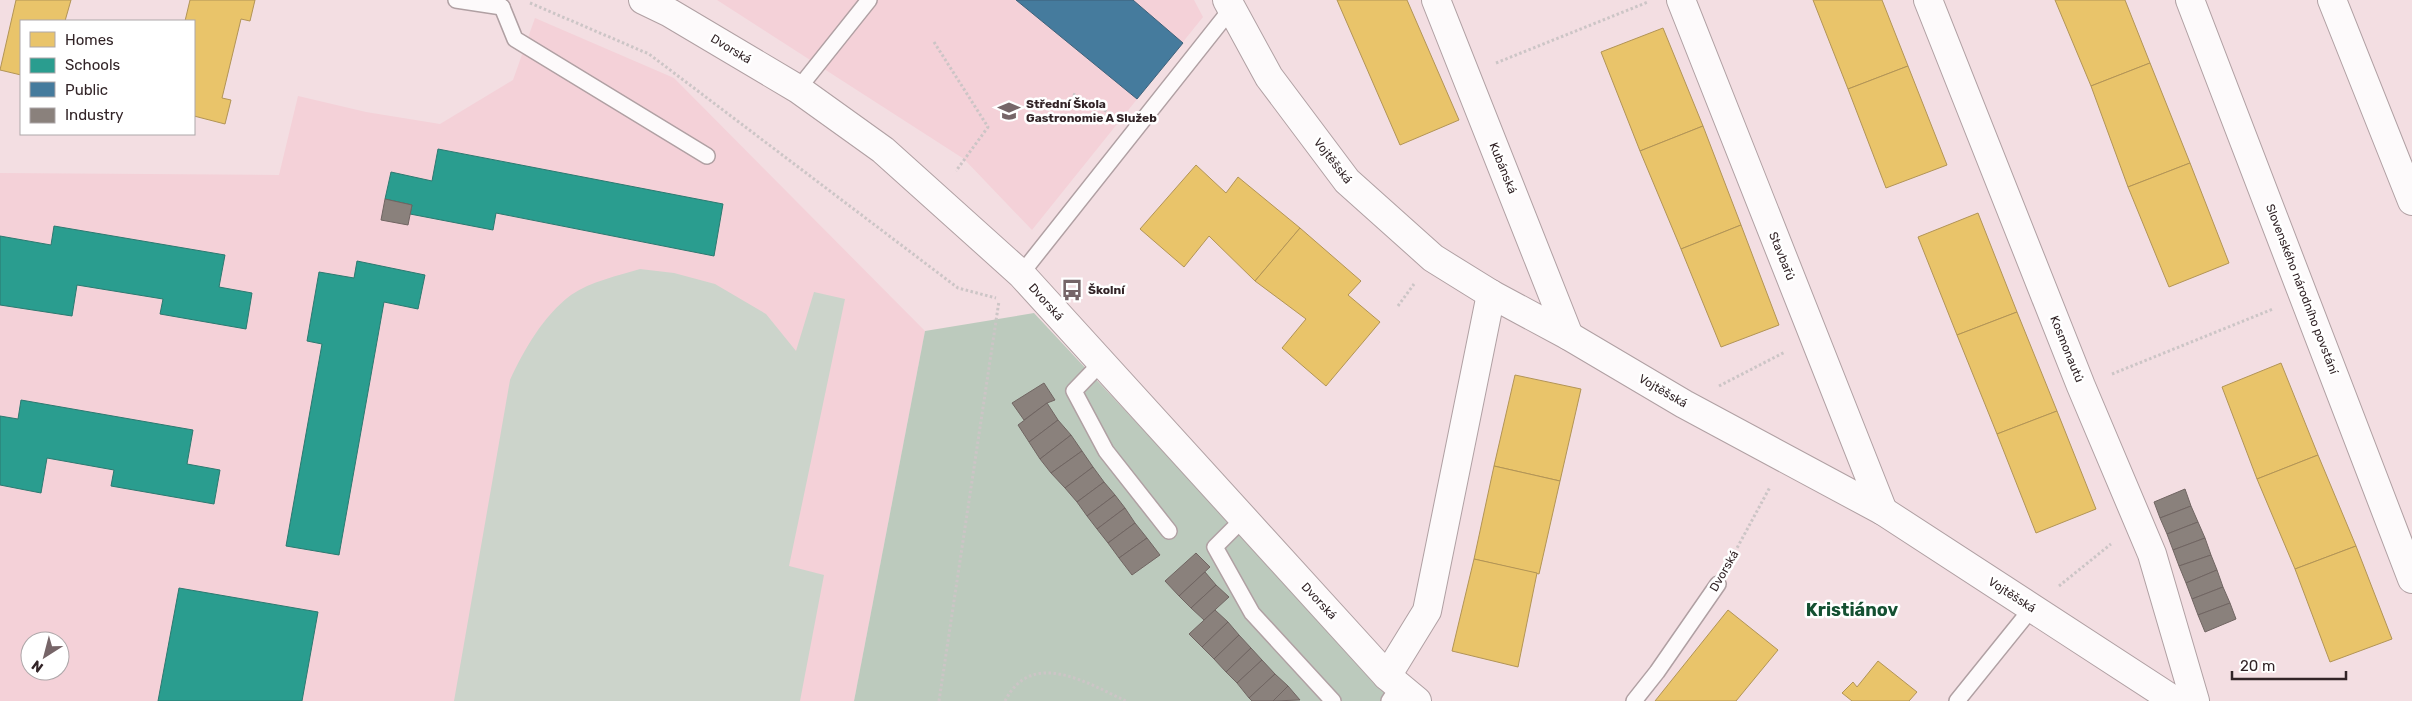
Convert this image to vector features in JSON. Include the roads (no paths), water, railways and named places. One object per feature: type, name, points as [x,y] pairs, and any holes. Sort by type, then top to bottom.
[{"type":"street","name":"Dvorská","points":[[643,0],[670,13],[798,89],[883,150],[1021,274],[1100,364],[1398,691],[1427,611],[1491,294]]},
{"type":"street","name":"Kubánská","points":[[1436,0],[1569,336]]},
{"type":"street","name":"Stavbařů","points":[[1681,0],[1883,511]]},
{"type":"street","name":"Kosmonautů","points":[[1928,0],[2081,386],[2152,554],[2195,701]]},
{"type":"street","name":"Slovenského národního povstání","points":[[2190,0],[2412,579]]},
{"type":"street","points":[[2332,0],[2412,201]]},
{"type":"street","name":"Vojtěšská","points":[[1229,4],[1269,77],[1347,181],[1433,258],[1491,294],[1569,336],[1684,404],[1883,511],[2175,701]]},
{"type":"lane","points":[[456,0],[504,4],[515,39],[707,156]]},
{"type":"lane","points":[[798,89],[869,0]]},
{"type":"lane","points":[[1021,274],[1137,128],[1229,4]]},
{"type":"lane","points":[[1100,364],[1074,391],[1106,451],[1169,531]]},
{"type":"lane","points":[[1243,519],[1215,547],[1252,613],[1333,701]]},
{"type":"lane","name":"Dvorská","points":[[1634,701],[1657,672],[1718,584]]},
{"type":"lane","points":[[1956,701],[2032,608]]},
{"type":"place","name":"Střední Škola Gastronomie A Služeb","points":[[1009,111]]},
{"type":"place","name":"Školní","points":[[1072,290]]},
{"type":"district","name":"Kristiánov","points":[[1852,610]]}]
